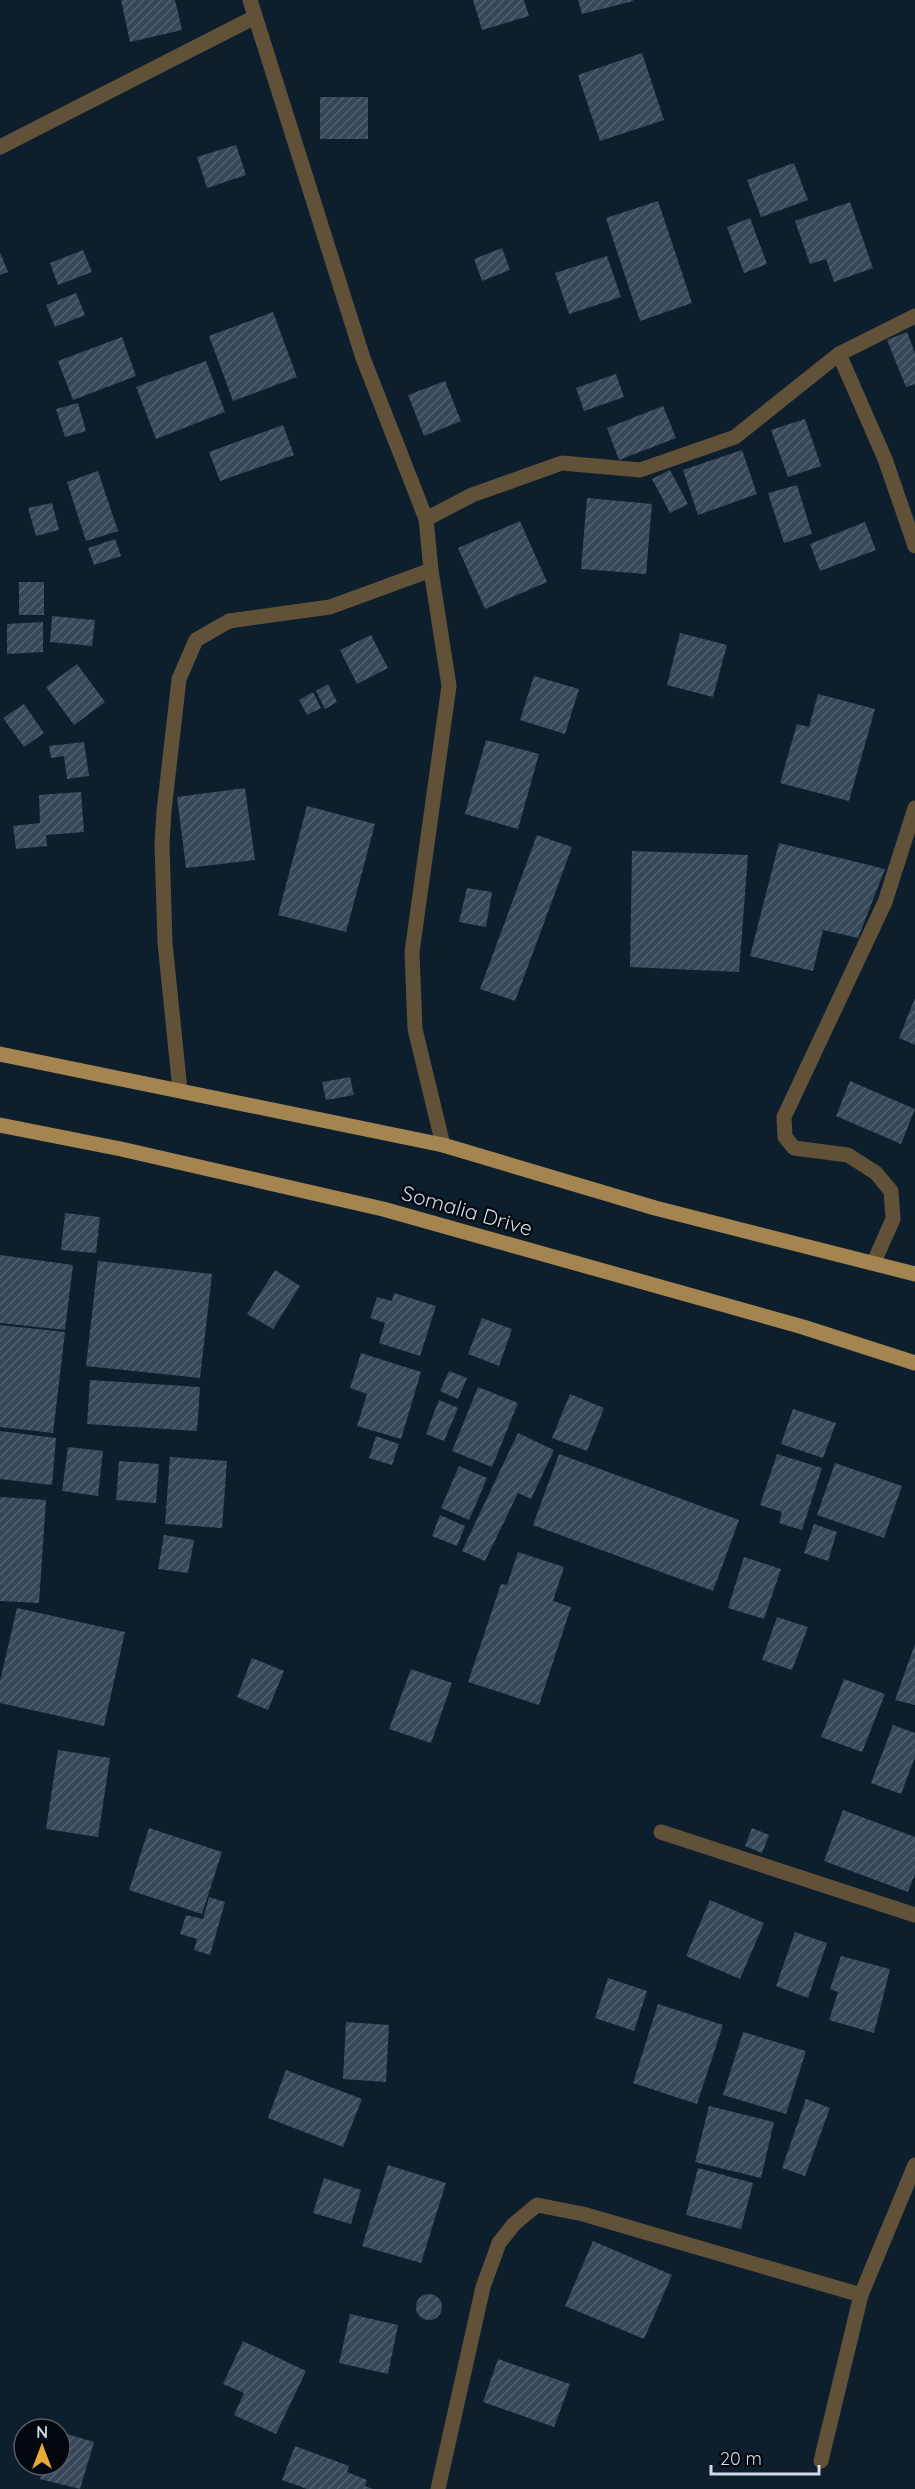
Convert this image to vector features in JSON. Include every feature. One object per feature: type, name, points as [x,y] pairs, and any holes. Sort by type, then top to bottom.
[{"type":"main road","points":[[0,1054],[443,1145],[655,1208],[915,1274]]},
{"type":"main road","name":"Somalia Drive","points":[[0,1125],[121,1149],[383,1209],[803,1328],[915,1363]]},
{"type":"street","points":[[250,0],[363,358],[426,519],[431,570],[449,686],[412,952],[415,1029],[443,1145]]},
{"type":"street","points":[[0,147],[255,17]]},
{"type":"street","points":[[426,519],[472,495],[562,463],[640,470],[735,437],[839,354],[915,316]]},
{"type":"street","points":[[839,354],[885,459],[915,546]]},
{"type":"street","points":[[180,1090],[165,943],[163,822],[179,679],[196,640],[229,621],[330,608],[431,570]]},
{"type":"street","points":[[874,1262],[893,1219],[891,1191],[876,1173],[848,1155],[794,1148],[785,1137],[784,1117],[885,903],[915,808]]},
{"type":"street","points":[[661,1832],[915,1915]]},
{"type":"street","points":[[821,2461],[861,2295],[915,2165]]},
{"type":"street","points":[[438,2489],[483,2287],[499,2243],[514,2224],[537,2205],[583,2214],[861,2295]]},
{"type":"building","points":[[121,0],[175,0],[182,30],[130,42]]},
{"type":"building","points":[[473,0],[524,0],[529,16],[482,30]]},
{"type":"building","points":[[578,0],[633,0],[633,1],[582,14]]},
{"type":"building","points":[[642,53],[664,120],[600,141],[578,75]]},
{"type":"building","points":[[320,97],[368,97],[368,139],[320,139]]},
{"type":"building","points":[[236,145],[246,175],[207,188],[197,157]]},
{"type":"building","points":[[794,163],[808,200],[761,217],[747,180]]},
{"type":"building","points":[[658,201],[692,303],[640,321],[606,218]]},
{"type":"building","points":[[850,202],[873,268],[834,282],[826,259],[810,264],[795,221]]},
{"type":"building","points":[[750,218],[767,264],[744,273],[727,227]]},
{"type":"building","points":[[502,248],[510,270],[482,281],[474,259]]},
{"type":"building","points":[[83,250],[92,272],[58,285],[50,263]]},
{"type":"building","points":[[0,252],[8,272],[0,275]]},
{"type":"building","points":[[607,256],[621,297],[569,314],[555,273]]},
{"type":"building","points":[[76,293],[85,315],[55,327],[46,305]]},
{"type":"building","points":[[273,312],[297,377],[233,401],[209,336]]},
{"type":"building","points":[[907,332],[915,353],[915,384],[906,387],[887,340]]},
{"type":"building","points":[[122,337],[136,376],[73,400],[58,361]]},
{"type":"building","points":[[206,361],[225,412],[156,439],[136,387]]},
{"type":"building","points":[[616,374],[624,397],[584,411],[576,388]]},
{"type":"building","points":[[445,381],[461,421],[424,436],[408,395]]},
{"type":"building","points":[[78,403],[86,431],[65,437],[56,409]]},
{"type":"building","points":[[663,406],[676,438],[619,460],[607,428]]},
{"type":"building","points":[[805,419],[821,466],[788,477],[771,430]]},
{"type":"building","points":[[283,425],[294,455],[220,481],[209,452]]},
{"type":"building","points":[[742,450],[757,494],[698,515],[683,470]]},
{"type":"building","points":[[670,470],[688,504],[670,513],[652,479]]},
{"type":"building","points":[[98,471],[118,531],[86,541],[67,482]]},
{"type":"building","points":[[797,485],[812,534],[784,543],[768,493]]},
{"type":"building","points":[[587,498],[652,504],[646,574],[581,569]]},
{"type":"building","points":[[52,503],[59,530],[36,536],[28,508]]},
{"type":"building","points":[[520,521],[547,582],[485,609],[458,548]]},
{"type":"building","points":[[865,522],[876,550],[820,571],[810,544]]},
{"type":"building","points":[[115,539],[121,556],[94,565],[88,548]]},
{"type":"building","points":[[19,582],[44,582],[44,615],[19,615]]},
{"type":"building","points":[[52,616],[95,620],[92,646],[50,642]]},
{"type":"building","points":[[43,622],[43,652],[7,654],[7,624]]},
{"type":"building","points":[[680,633],[727,645],[713,697],[667,685]]},
{"type":"building","points":[[371,635],[388,668],[357,684],[340,650]]},
{"type":"building","points":[[77,664],[105,702],[74,725],[46,687]]},
{"type":"building","points":[[534,676],[579,689],[565,734],[520,720]]},
{"type":"building","points":[[328,684],[337,702],[325,709],[316,691]]},
{"type":"building","points":[[313,692],[321,708],[307,715],[299,700]]},
{"type":"building","points":[[818,694],[875,709],[849,801],[780,783],[797,724],[809,727]]},
{"type":"building","points":[[24,704],[44,733],[24,747],[3,718]]},
{"type":"building","points":[[486,740],[539,754],[518,829],[465,814]]},
{"type":"building","points":[[84,742],[89,776],[67,779],[64,756],[51,758],[49,746]]},
{"type":"building","points":[[245,788],[255,860],[186,868],[177,797]]},
{"type":"building","points":[[81,792],[84,832],[46,835],[47,846],[16,849],[13,826],[40,823],[39,795]]},
{"type":"building","points":[[307,806],[375,824],[346,932],[278,915]]},
{"type":"building","points":[[537,835],[572,847],[515,1001],[480,989]]},
{"type":"building","points":[[779,843],[885,869],[858,938],[823,930],[813,971],[750,956]]},
{"type":"building","points":[[632,851],[748,855],[739,972],[630,967]]},
{"type":"building","points":[[467,888],[492,892],[486,927],[459,922]]},
{"type":"building","points":[[915,998],[915,1045],[899,1038]]},
{"type":"building","points":[[350,1077],[354,1095],[326,1100],[322,1082]]},
{"type":"building","points":[[850,1081],[915,1109],[901,1144],[836,1116]]},
{"type":"building","points":[[65,1213],[100,1217],[96,1253],[61,1250]]},
{"type":"building","points":[[0,1255],[73,1265],[65,1330],[0,1323]]},
{"type":"building","points":[[98,1261],[212,1274],[200,1378],[86,1366]]},
{"type":"building","points":[[275,1270],[300,1286],[273,1329],[247,1314]]},
{"type":"building","points":[[394,1293],[436,1306],[420,1356],[379,1343],[385,1323],[370,1318],[377,1297],[392,1301]]},
{"type":"building","points":[[482,1318],[512,1329],[499,1366],[468,1354]]},
{"type":"building","points":[[0,1325],[65,1332],[53,1433],[0,1427]]},
{"type":"building","points":[[361,1353],[421,1372],[401,1439],[357,1426],[367,1394],[350,1388]]},
{"type":"building","points":[[449,1371],[467,1378],[458,1399],[440,1391]]},
{"type":"building","points":[[90,1380],[200,1387],[197,1431],[87,1424]]},
{"type":"building","points":[[478,1387],[518,1403],[492,1467],[452,1451]]},
{"type":"building","points":[[570,1394],[604,1408],[587,1451],[552,1438]]},
{"type":"building","points":[[439,1400],[458,1408],[444,1441],[426,1434]]},
{"type":"building","points":[[793,1409],[836,1423],[823,1458],[781,1444]]},
{"type":"building","points":[[0,1431],[56,1438],[52,1485],[0,1479]]},
{"type":"building","points":[[518,1433],[554,1450],[531,1499],[518,1493],[485,1561],[462,1551]]},
{"type":"building","points":[[376,1436],[399,1444],[392,1465],[369,1458]]},
{"type":"building","points":[[68,1447],[103,1451],[98,1496],[62,1491]]},
{"type":"building","points":[[559,1454],[739,1520],[713,1591],[533,1525]]},
{"type":"building","points":[[777,1454],[822,1468],[802,1530],[779,1523],[782,1512],[760,1505]]},
{"type":"building","points":[[170,1457],[227,1461],[222,1528],[165,1524]]},
{"type":"building","points":[[119,1461],[159,1464],[156,1503],[116,1500]]},
{"type":"building","points":[[835,1463],[902,1486],[884,1538],[817,1515]]},
{"type":"building","points":[[459,1466],[487,1478],[469,1520],[441,1508]]},
{"type":"building","points":[[0,1497],[46,1500],[39,1603],[0,1601]]},
{"type":"building","points":[[440,1515],[465,1526],[457,1546],[432,1536]]},
{"type":"building","points":[[814,1524],[837,1532],[828,1561],[804,1553]]},
{"type":"building","points":[[164,1535],[194,1540],[188,1573],[158,1569]]},
{"type":"building","points":[[518,1552],[564,1567],[553,1601],[571,1607],[539,1705],[468,1682],[501,1584],[507,1585]]},
{"type":"building","points":[[744,1557],[781,1569],[764,1619],[728,1608]]},
{"type":"building","points":[[17,1608],[125,1632],[104,1726],[0,1703],[0,1681]]},
{"type":"building","points":[[777,1617],[808,1627],[792,1670],[762,1660]]},
{"type":"building","points":[[915,1644],[915,1705],[895,1700]]},
{"type":"building","points":[[252,1658],[284,1671],[268,1710],[237,1697]]},
{"type":"building","points":[[411,1669],[452,1683],[431,1743],[389,1729]]},
{"type":"building","points":[[844,1679],[885,1694],[862,1752],[821,1737]]},
{"type":"building","points":[[893,1725],[915,1733],[915,1757],[901,1794],[871,1783]]},
{"type":"building","points":[[58,1750],[110,1758],[98,1837],[46,1829]]},
{"type":"building","points":[[843,1810],[915,1837],[915,1874],[908,1892],[824,1861]]},
{"type":"building","points":[[149,1828],[222,1852],[202,1914],[129,1890]]},
{"type":"building","points":[[752,1828],[769,1835],[762,1853],[745,1846]]},
{"type":"building","points":[[209,1897],[225,1902],[210,1955],[194,1950],[197,1939],[180,1934],[186,1915],[203,1919]]},
{"type":"building","points":[[710,1900],[764,1923],[740,1979],[686,1956]]},
{"type":"building","points":[[795,1932],[827,1943],[808,1998],[776,1986]]},
{"type":"building","points":[[841,1956],[890,1969],[874,2033],[829,2020],[838,1992],[830,1989]]},
{"type":"building","points":[[608,1978],[647,1991],[634,2031],[595,2018]]},
{"type":"building","points":[[658,2004],[723,2025],[697,2104],[633,2083]]},
{"type":"building","points":[[346,2022],[389,2025],[386,2082],[343,2079]]},
{"type":"building","points":[[743,2032],[806,2051],[786,2114],[723,2095]]},
{"type":"building","points":[[286,2070],[362,2099],[343,2147],[268,2118]]},
{"type":"building","points":[[806,2099],[830,2108],[805,2176],[782,2168]]},
{"type":"building","points":[[709,2106],[774,2122],[761,2178],[695,2162]]},
{"type":"building","points":[[388,2165],[446,2183],[421,2263],[362,2246]]},
{"type":"building","points":[[698,2168],[753,2183],[741,2229],[686,2215]]},
{"type":"building","points":[[324,2178],[361,2190],[351,2224],[313,2213]]},
{"type":"building","points":[[593,2241],[672,2275],[644,2339],[565,2306]]},
{"type":"building","points":[[429,2294],[438,2298],[442,2307],[438,2316],[429,2320],[420,2316],[416,2307],[420,2298]]},
{"type":"building","points":[[350,2314],[398,2325],[388,2374],[339,2363]]},
{"type":"building","points":[[243,2341],[306,2371],[276,2434],[234,2415],[244,2393],[223,2384]]},
{"type":"building","points":[[498,2359],[570,2384],[554,2427],[483,2402]]},
{"type":"building","points":[[72,2436],[94,2442],[80,2489],[40,2479],[41,2477],[72,2477]]},
{"type":"building","points":[[295,2446],[349,2466],[347,2472],[367,2480],[365,2486],[373,2489],[307,2489],[282,2480]]}]
